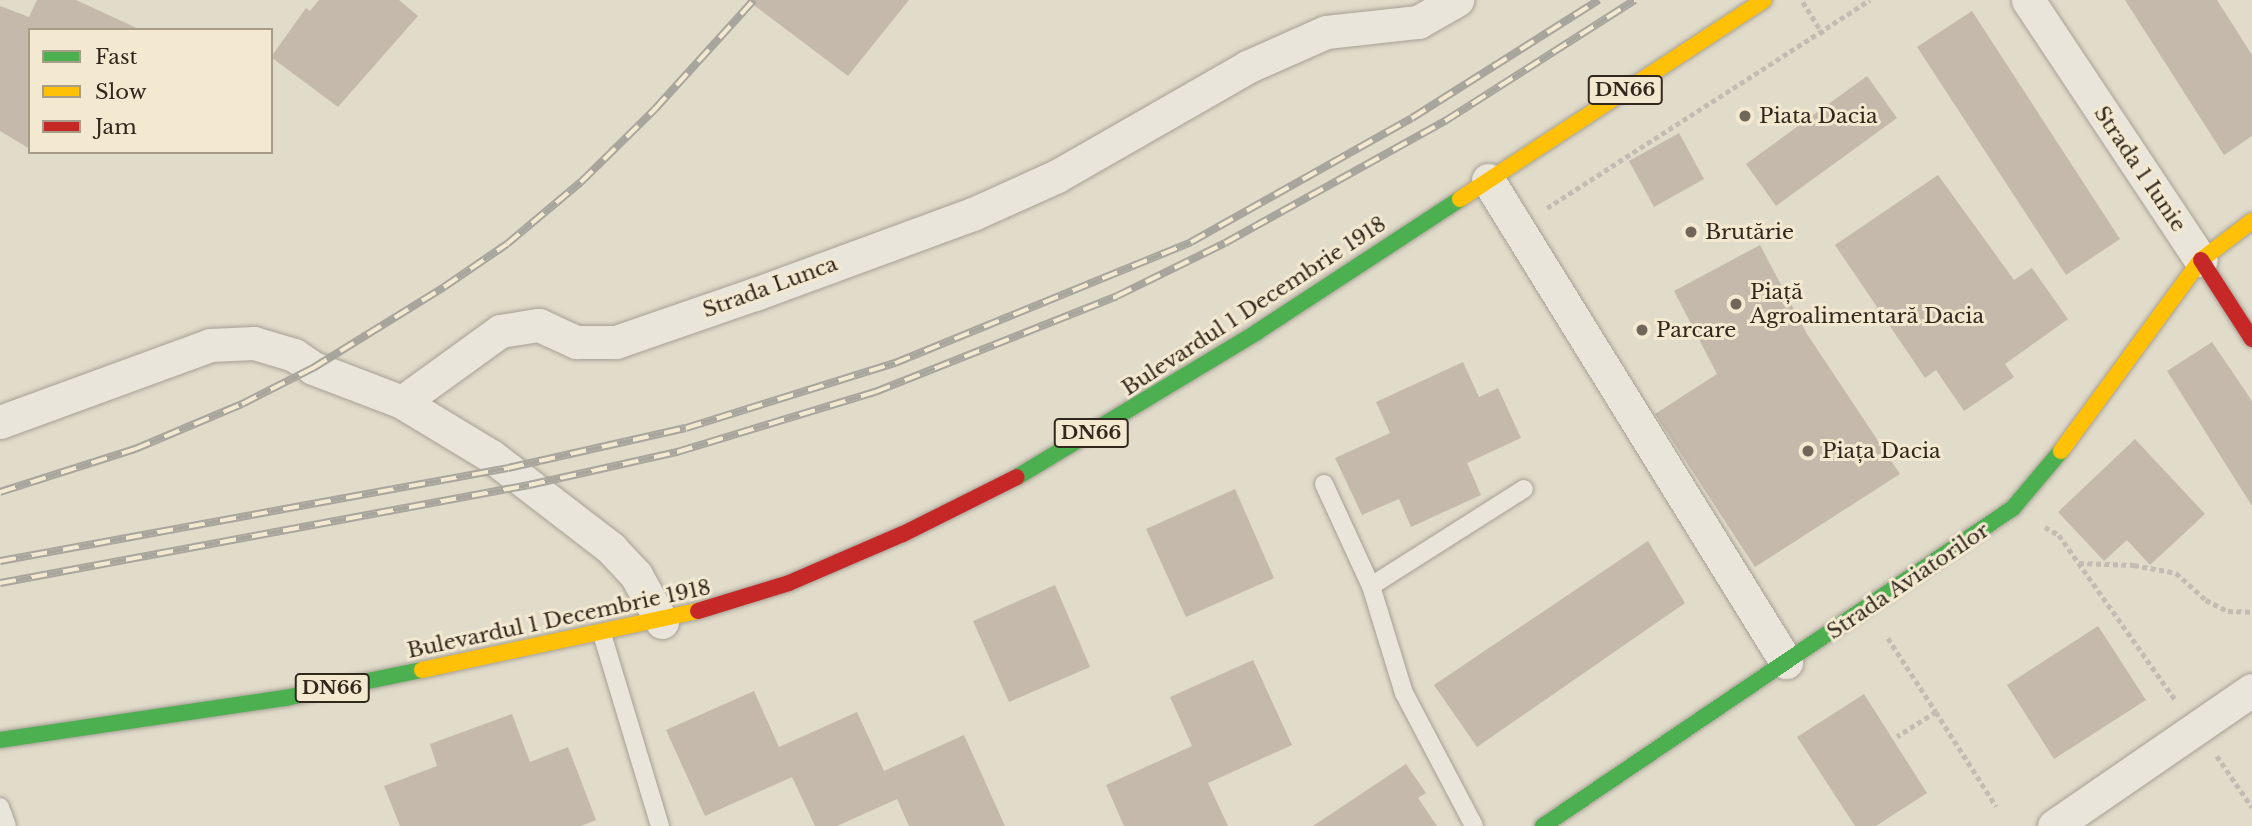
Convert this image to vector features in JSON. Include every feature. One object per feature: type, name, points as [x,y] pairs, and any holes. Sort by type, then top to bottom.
[{"type":"main road","name":"Bulevardul 1 Decembrie 1918","points":[[0,740],[285,698],[662,622],[789,583],[903,534],[1034,468],[1257,332],[1764,0]]},
{"type":"main road","name":"Strada Aviatorilor","points":[[1543,826],[2013,508],[2046,471],[2201,260],[2252,220]]},
{"type":"main road","name":"Strada 1 Iunie","points":[[2201,260],[2252,339]]},
{"type":"street","name":"Strada Lunca","points":[[402,402],[500,331],[539,325],[576,342],[616,342],[755,294],[974,214],[1057,176],[1247,67],[1326,32],[1418,22],[1457,0]]},
{"type":"street","name":"Strada 1 Iunie","points":[[2028,0],[2201,260]]},
{"type":"street","points":[[1488,180],[1786,662]]},
{"type":"street","points":[[0,422],[210,345],[254,343],[295,355],[313,368],[402,402],[491,456],[611,548],[636,575],[662,622]]},
{"type":"street","points":[[2054,826],[2252,690]]},
{"type":"lane","points":[[1324,484],[1371,586],[1404,693],[1474,826]]},
{"type":"lane","points":[[1371,586],[1524,489]]},
{"type":"lane","points":[[602,634],[660,826]]},
{"type":"lane","points":[[0,807],[6,826]]},
{"type":"path","points":[[1801,0],[1823,34]]},
{"type":"path","points":[[1517,227],[1823,34],[1870,0]]},
{"type":"path","points":[[2013,508],[2059,535],[2252,807]]},
{"type":"path","points":[[2079,563],[2134,565],[2176,573],[2206,600],[2228,611],[2252,612]]},
{"type":"path","points":[[1868,608],[1996,806]]},
{"type":"path","points":[[1897,737],[1936,712]]},
{"type":"building","points":[[37,0],[76,0],[137,28],[28,28],[28,148],[0,131],[0,6],[29,17]]},
{"type":"building","points":[[319,0],[399,0],[418,16],[338,107],[273,58],[273,54],[306,8],[310,11]]},
{"type":"building","points":[[747,0],[909,0],[848,76]]},
{"type":"building","points":[[2125,0],[2217,0],[2252,55],[2252,136],[2224,155]]},
{"type":"building","points":[[1972,11],[2120,239],[2066,275],[1917,47]]},
{"type":"building","points":[[1867,76],[1897,118],[1776,206],[1746,164]]},
{"type":"building","points":[[1679,133],[1704,179],[1654,207],[1629,161]]},
{"type":"building","points":[[1938,175],[2014,280],[2032,268],[2068,319],[2005,364],[2014,377],[1964,411],[1936,370],[1925,378],[1835,245]]},
{"type":"building","name":"Piața Dacia","points":[[1760,245],[1807,334],[1900,474],[1755,567],[1655,414],[1717,374],[1674,291]]},
{"type":"building","points":[[2212,342],[2252,401],[2252,506],[2167,371]]},
{"type":"building","points":[[1463,362],[1479,397],[1498,388],[1521,438],[1467,463],[1481,495],[1411,527],[1399,499],[1362,515],[1335,458],[1390,433],[1376,402]]},
{"type":"building","points":[[2135,439],[2205,514],[2150,565],[2127,540],[2104,561],[2058,512]]},
{"type":"building","points":[[1235,489],[1274,578],[1186,617],[1146,529]]},
{"type":"building","points":[[1648,541],[1685,603],[1477,747],[1434,685]]},
{"type":"building","points":[[1055,585],[1090,667],[1009,702],[973,621]]},
{"type":"building","points":[[2098,626],[2146,700],[2054,759],[2007,685]]},
{"type":"building","points":[[1253,660],[1292,745],[1208,783],[1228,826],[1124,826],[1106,785],[1192,746],[1170,697]]},
{"type":"building","points":[[754,691],[779,747],[857,712],[884,771],[964,735],[1005,826],[909,826],[897,799],[837,826],[815,826],[792,777],[705,816],[666,730]]},
{"type":"building","points":[[1864,694],[1927,793],[1876,826],[1855,826],[1797,737]]},
{"type":"building","points":[[512,714],[530,762],[568,747],[596,820],[581,826],[400,826],[384,786],[437,766],[430,744]]},
{"type":"building","points":[[1406,764],[1426,793],[1418,798],[1437,826],[1313,826]]},
{"type":"railway","points":[[0,492],[135,449],[242,404],[313,368],[444,287],[507,244],[581,182],[655,109],[754,0]]},
{"type":"railway","points":[[0,561],[508,468],[686,428],[895,363],[1191,242],[1412,118],[1599,0]]},
{"type":"railway","points":[[0,583],[529,485],[677,452],[875,392],[1117,296],[1225,243],[1445,121],[1635,0]]},
{"type":"traffic: fast","points":[[1017,477],[1257,332],[1460,199]]},
{"type":"traffic: fast","points":[[1543,826],[2013,508],[2061,451]]},
{"type":"traffic: fast","points":[[0,740],[285,698],[422,670]]},
{"type":"traffic: slow","points":[[1460,199],[1764,0]]},
{"type":"traffic: slow","points":[[2061,451],[2201,260],[2252,221]]},
{"type":"traffic: slow","points":[[422,670],[698,611]]},
{"type":"traffic: jam","points":[[2201,260],[2252,339]]},
{"type":"traffic: jam","points":[[698,611],[789,583],[903,534],[1017,477]]},
{"type":"place","name":"Piata Dacia","points":[[1745,116]]},
{"type":"place","name":"Brutărie","points":[[1691,232]]},
{"type":"place","name":"Piață Agroalimentară Dacia","points":[[1736,304]]},
{"type":"place","name":"Parcare","points":[[1642,330]]},
{"type":"place","name":"Piața Dacia","points":[[1808,451]]}]
